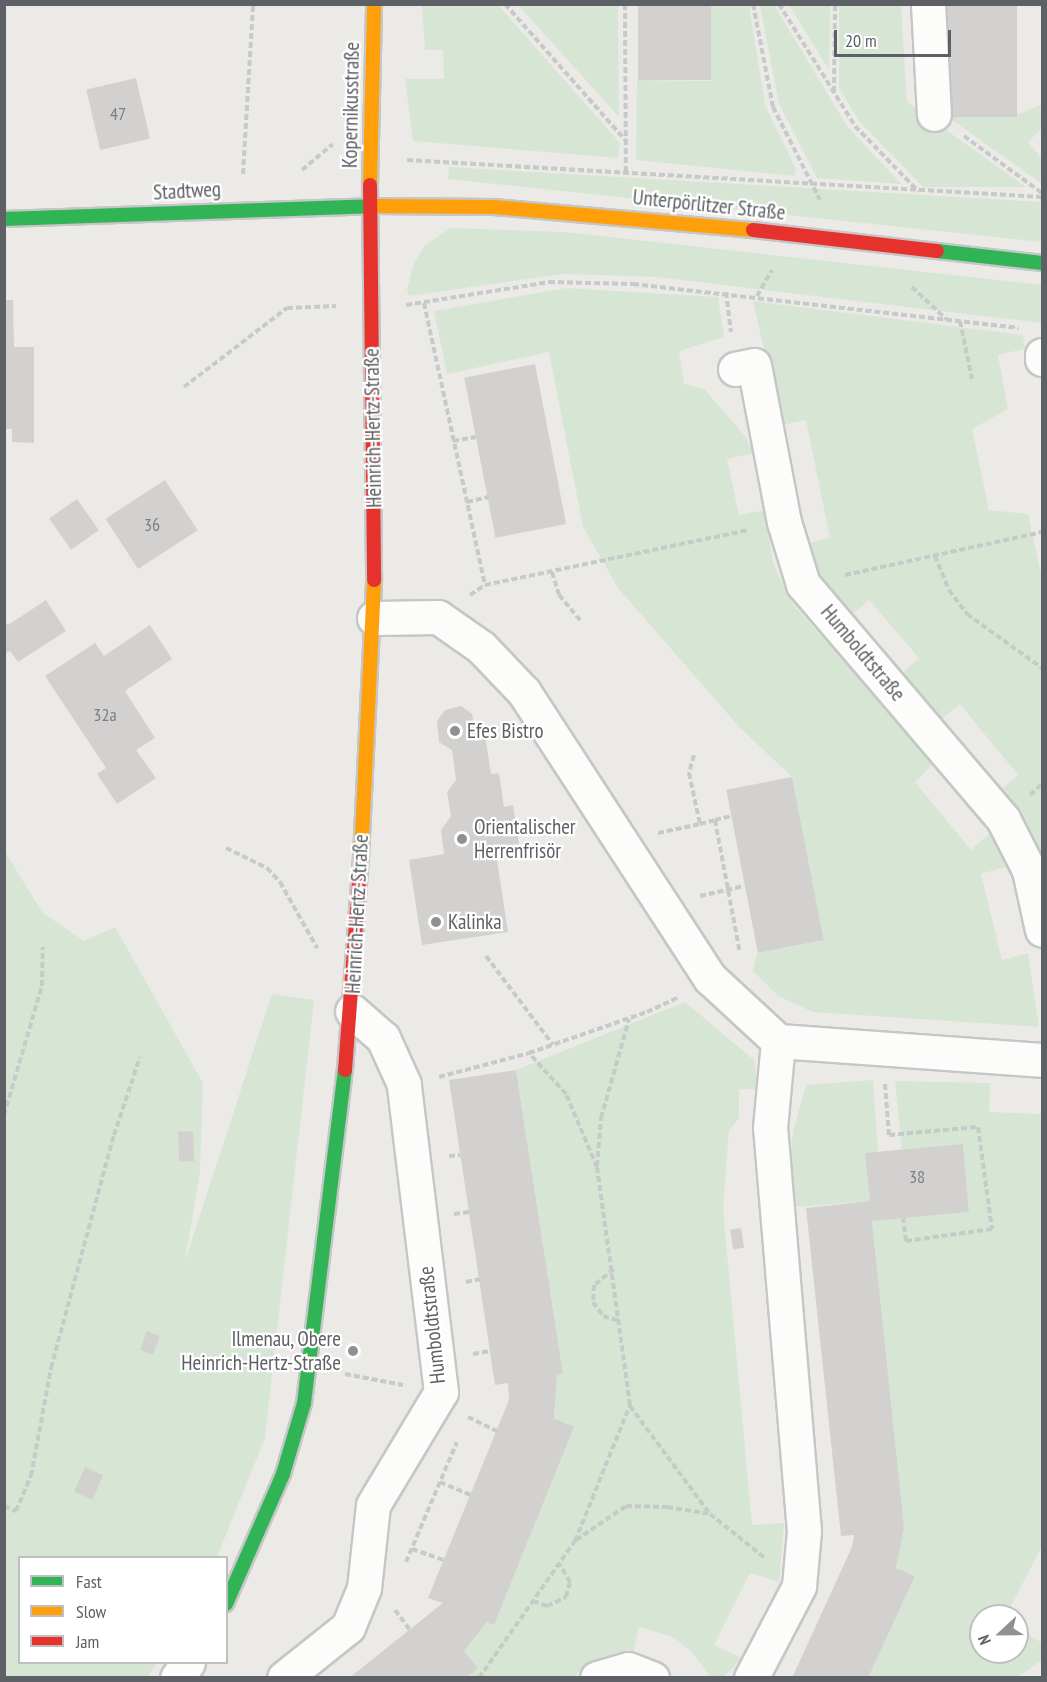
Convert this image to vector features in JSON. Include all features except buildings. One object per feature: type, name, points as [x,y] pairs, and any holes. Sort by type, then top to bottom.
[{"type":"street","name":"Kopernikusstraße","points":[[371,206],[374,4]]},
{"type":"street","points":[[928,4],[934,114]]},
{"type":"street","name":"Stadtweg","points":[[4,219],[371,206]]},
{"type":"street","name":"Unterpörlitzer Straße","points":[[371,206],[494,207],[651,219],[1042,263]]},
{"type":"street","name":"Heinrich-Hertz-Straße","points":[[228,1599],[283,1474],[304,1403],[314,1345],[352,1011],[374,618],[371,206]]},
{"type":"street","name":"Humboldtstraße","points":[[735,369],[754,365],[784,522],[803,584],[1003,819],[1029,870],[1042,930]]},
{"type":"street","points":[[374,618],[438,616],[481,647],[524,692],[710,978],[778,1041],[1042,1060]]},
{"type":"street","name":"Humboldtstraße","points":[[284,1677],[348,1627],[364,1588],[373,1505],[441,1392],[404,1084],[383,1038],[352,1011]]},
{"type":"street","points":[[751,1677],[799,1586],[804,1532],[770,1128],[778,1041]]},
{"type":"street","points":[[177,1677],[187,1664]]},
{"type":"street","points":[[597,1677],[628,1669],[652,1677]]},
{"type":"path","points":[[243,210],[253,4]]},
{"type":"path","points":[[505,4],[627,142]]},
{"type":"path","points":[[626,4],[626,171]]},
{"type":"path","points":[[753,4],[773,108],[810,183]]},
{"type":"path","points":[[779,4],[855,126],[918,191]]},
{"type":"path","points":[[834,93],[835,4]]},
{"type":"path","points":[[934,114],[1042,195]]},
{"type":"path","points":[[299,171],[335,142]]},
{"type":"path","points":[[370,158],[626,171],[918,191],[1042,195]]},
{"type":"path","points":[[184,387],[287,308],[424,303],[549,282],[633,284],[960,321],[1038,348]]},
{"type":"path","points":[[424,303],[485,585]]},
{"type":"path","points":[[960,321],[972,379]]},
{"type":"path","points":[[453,441],[476,437]]},
{"type":"path","points":[[467,502],[488,496]]},
{"type":"path","points":[[438,616],[485,585],[784,522]]},
{"type":"path","points":[[803,584],[1042,532]]},
{"type":"path","points":[[935,556],[949,591],[967,614],[1042,668]]},
{"type":"path","points":[[552,572],[559,595],[580,620]]},
{"type":"path","points":[[694,755],[689,773],[700,824],[731,816]]},
{"type":"path","points":[[710,978],[742,964],[715,820]]},
{"type":"path","points":[[226,848],[267,868],[280,882],[319,951]]},
{"type":"path","points":[[666,909],[687,899],[744,886]]},
{"type":"path","points":[[4,1115],[42,986],[43,947]]},
{"type":"path","points":[[486,956],[553,1045]]},
{"type":"path","points":[[479,1068],[553,1045],[682,996]]},
{"type":"path","points":[[597,1167],[601,1118],[629,1018]]},
{"type":"path","points":[[882,1048],[889,1135],[978,1126],[992,1229],[906,1240],[903,1218]]},
{"type":"path","points":[[479,1677],[575,1540],[630,1405],[614,1269],[597,1167],[566,1094],[529,1053]]},
{"type":"path","points":[[4,1506],[16,1511],[31,1476],[51,1368],[140,1057]]},
{"type":"path","points":[[614,1269],[594,1285],[593,1302],[603,1316],[620,1321]]},
{"type":"path","points":[[357,1376],[441,1392]]},
{"type":"path","points":[[630,1405],[710,1515],[799,1586]]},
{"type":"path","points":[[460,1424],[461,1414],[497,1431]]},
{"type":"path","points":[[403,1569],[460,1435]]},
{"type":"path","points":[[440,1482],[470,1495]]},
{"type":"path","points":[[575,1540],[626,1506],[667,1507],[710,1515]]},
{"type":"path","points":[[412,1549],[444,1560]]},
{"type":"path","points":[[533,1601],[547,1606],[566,1597],[570,1582],[559,1564]]},
{"type":"path","points":[[348,1627],[389,1601],[411,1631]]},
{"type":"green space","points":[[422,5],[498,5],[620,143],[618,158],[413,141],[405,79],[444,79],[443,50],[425,50]]},
{"type":"green space","points":[[518,5],[618,5],[619,117]]},
{"type":"green space","points":[[711,5],[749,5],[765,105],[796,169],[794,176],[636,160],[637,80],[710,81]]},
{"type":"green space","points":[[760,5],[774,5],[847,126],[901,184],[817,178],[779,104]]},
{"type":"green space","points":[[789,5],[830,5],[829,70]]},
{"type":"green space","points":[[839,5],[901,5],[907,102],[1026,187],[923,187],[859,121],[839,88]]},
{"type":"green space","points":[[1042,104],[1042,128],[1028,142],[1042,159],[1042,184],[948,117],[1022,113]]},
{"type":"green space","points":[[449,167],[1042,202],[1042,242],[448,179]]},
{"type":"green space","points":[[451,228],[565,232],[1042,285],[1042,323],[656,277],[563,274],[409,296],[407,289],[414,263],[425,245]]},
{"type":"green space","points":[[566,288],[718,297],[724,337],[679,351],[684,384],[704,389],[745,436],[753,453],[727,459],[739,515],[765,510],[773,563],[792,603],[934,763],[915,782],[971,850],[992,831],[1008,866],[981,874],[1002,960],[1028,953],[1039,1027],[813,1012],[778,996],[753,971],[757,953],[823,940],[792,777],[740,728],[618,588],[583,527],[549,352],[447,374],[434,311]]},
{"type":"green space","points":[[753,301],[1023,335],[1025,349],[998,355],[1008,409],[972,429],[989,510],[1028,514],[1042,578],[1042,864],[1039,865],[1030,829],[998,792],[1018,775],[960,704],[939,721],[900,675],[919,658],[869,600],[850,616],[819,581],[805,544],[830,538],[806,420],[781,425]]},
{"type":"green space","points":[[4,850],[42,912],[84,941],[115,927],[203,1083],[200,1172],[185,1261],[272,994],[314,1000],[265,1438],[217,1556],[18,1556],[18,1664],[156,1664],[147,1677],[5,1677]]},
{"type":"green space","points":[[685,1002],[754,1060],[758,1089],[739,1089],[739,1118],[729,1131],[723,1208],[752,1525],[784,1523],[779,1582],[750,1573],[714,1645],[742,1658],[724,1677],[710,1677],[692,1652],[673,1637],[639,1627],[633,1654],[612,1655],[589,1664],[574,1677],[466,1677],[478,1668],[464,1651],[487,1622],[494,1624],[574,1427],[554,1418],[557,1375],[563,1374],[516,1070]]},
{"type":"green space","points":[[873,1080],[878,1152],[866,1153],[870,1201],[786,1208],[793,1131],[806,1085]]},
{"type":"green space","points":[[895,1081],[990,1083],[989,1112],[1042,1114],[1042,1546],[1012,1604],[969,1604],[969,1664],[1029,1664],[1029,1635],[1042,1643],[1042,1660],[1018,1677],[868,1678],[915,1576],[896,1568],[903,1528],[872,1221],[969,1212],[963,1145],[902,1150]]},
{"type":"traffic: fast","points":[[4,219],[378,206]]},
{"type":"traffic: fast","points":[[937,251],[1042,263]]},
{"type":"traffic: fast","points":[[228,1599],[283,1474],[304,1403],[345,1070]]},
{"type":"traffic: slow","points":[[370,185],[374,4]]},
{"type":"traffic: slow","points":[[378,206],[494,207],[753,230]]},
{"type":"traffic: slow","points":[[361,858],[374,580]]},
{"type":"traffic: jam","points":[[370,185],[374,580]]},
{"type":"traffic: jam","points":[[753,230],[937,251]]},
{"type":"traffic: jam","points":[[345,1070],[361,858]]},
{"type":"place","name":"Efes Bistro","points":[[455,731]]},
{"type":"place","name":"Orientalischer Herrenfrisör","points":[[462,839]]},
{"type":"place","name":"Kalinka","points":[[436,922]]},
{"type":"place","name":"Ilmenau, Obere Heinrich-Hertz-Straße","points":[[353,1351]]}]
